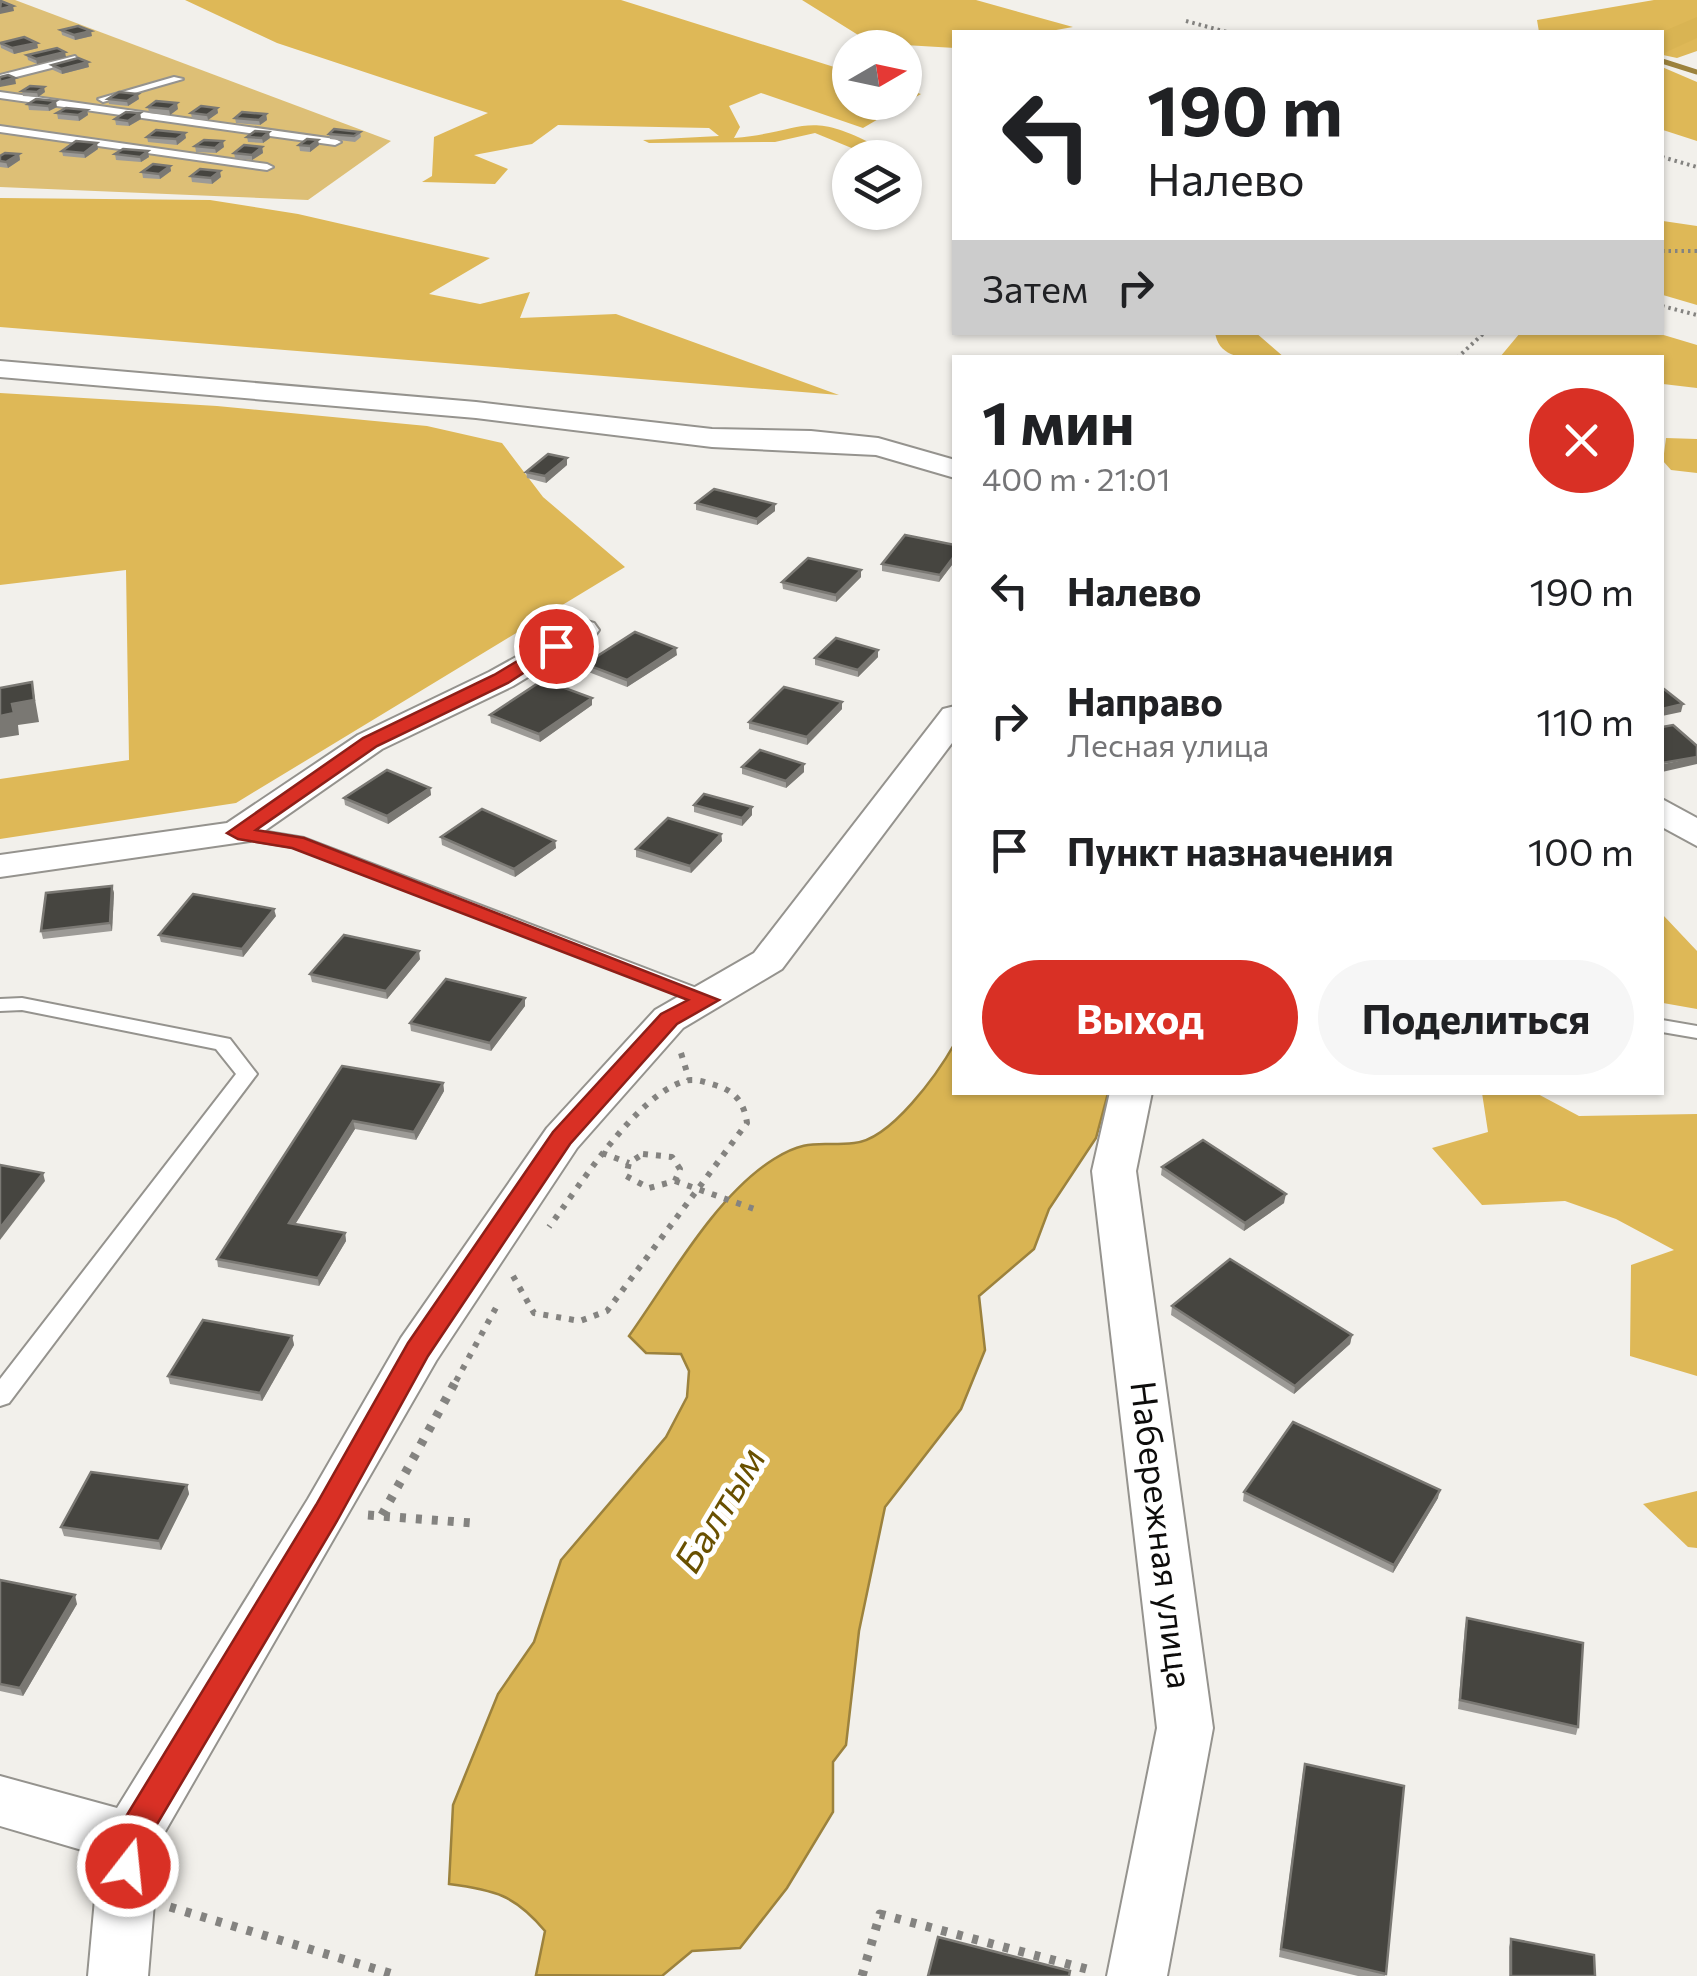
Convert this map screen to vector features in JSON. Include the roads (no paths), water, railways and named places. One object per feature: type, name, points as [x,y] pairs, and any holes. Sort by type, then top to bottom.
[{"type":"street","points":[[0,368],[142,378],[712,438],[811,440],[878,448],[952,468]]},
{"type":"street","points":[[0,866],[238,833],[370,742],[501,679],[583,630]]},
{"type":"street","points":[[118,1976],[128,1866],[418,1350],[562,1138],[669,1019],[768,962],[952,720]]},
{"type":"street","points":[[1664,811],[1697,835]]},
{"type":"street","name":"Набережная улица","points":[[1130,1095],[1114,1172],[1185,1728],[1137,1976]]},
{"type":"street","points":[[0,1801],[128,1866]]},
{"type":"lane","points":[[0,78],[75,59]]},
{"type":"lane","points":[[77,106],[178,79]]},
{"type":"lane","points":[[0,95],[335,142]]},
{"type":"lane","points":[[0,130],[267,167]]},
{"type":"lane","points":[[238,833],[297,842],[708,1000]]},
{"type":"lane","points":[[0,1006],[22,1004],[223,1044],[247,1074],[0,1397]]},
{"type":"lane","points":[[1664,1026],[1697,1032]]},
{"type":"water","points":[[952,1048],[952,1095],[1107,1095],[1096,1138],[1049,1209],[1034,1249],[979,1296],[985,1350],[961,1409],[885,1507],[859,1631],[846,1745],[833,1762],[833,1812],[787,1888],[740,1948],[692,1951],[662,1976],[536,1975],[545,1931],[534,1919],[503,1896],[449,1884],[453,1805],[498,1694],[534,1642],[561,1560],[666,1437],[687,1397],[689,1371],[681,1354],[646,1353],[629,1336],[694,1240],[752,1175],[796,1148],[868,1139],[898,1118]]},
{"type":"waterway","name":"Балтым","points":[[1664,44],[1697,26]]},
{"type":"waterway","points":[[1664,62],[1697,72]]},
{"type":"waterway","name":"Балтым","points":[[1235,335],[1235,339],[1260,355]]}]
